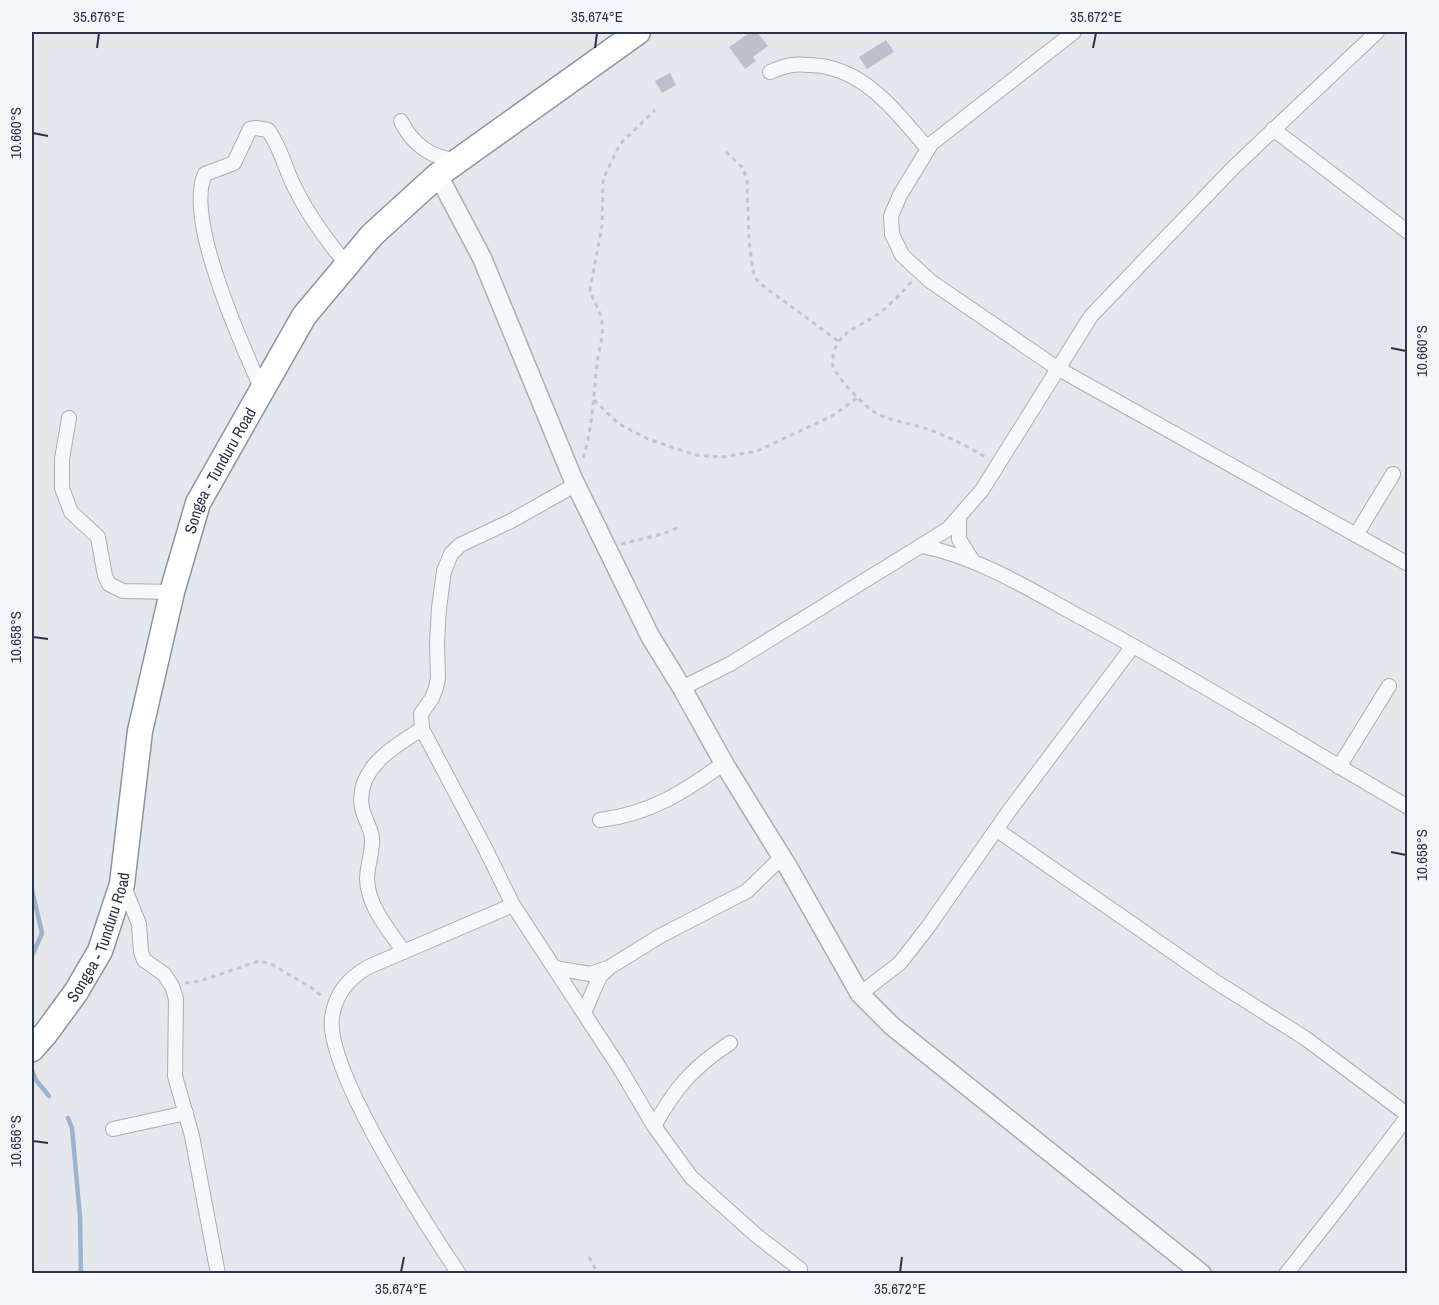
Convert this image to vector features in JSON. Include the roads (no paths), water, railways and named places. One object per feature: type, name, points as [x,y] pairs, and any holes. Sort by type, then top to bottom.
[{"type":"highway","name":"Songea - Tunduru Road","points":[[39,1041],[76,992],[100,951],[122,884],[140,731],[172,592],[198,503],[304,316],[372,235],[438,175],[638,32]]},
{"type":"street","points":[[1074,32],[931,144],[900,195],[891,216],[892,234],[902,255],[930,281],[1057,368],[1407,564]]},
{"type":"street","points":[[682,688],[730,664],[948,530],[982,490],[1091,316],[1225,176],[1377,32]]},
{"type":"street","points":[[770,72],[793,64],[819,65],[839,70],[861,81],[887,102],[928,149]]},
{"type":"street","points":[[401,121],[406,132],[419,146],[447,160],[458,160]]},
{"type":"street","points":[[262,390],[237,334],[207,246],[200,210],[200,189],[205,174],[234,163],[250,129],[268,130],[277,142],[294,188],[317,228],[347,265]]},
{"type":"street","points":[[1273,129],[1407,232]]},
{"type":"street","points":[[438,175],[482,258],[574,482],[650,636],[860,994],[892,1026],[1202,1274]]},
{"type":"street","points":[[69,418],[62,459],[62,488],[71,512],[98,537],[105,576],[109,584],[123,591],[172,592]]},
{"type":"street","points":[[1356,535],[1393,474]]},
{"type":"street","points":[[574,482],[511,521],[460,545],[451,554],[444,571],[439,608],[438,678],[432,698],[421,714],[422,729],[513,905],[629,1082],[654,1126],[691,1177],[801,1272]]},
{"type":"street","points":[[959,519],[959,539],[972,560]]},
{"type":"street","points":[[922,546],[972,560],[1132,646],[1407,807]]},
{"type":"street","points":[[860,994],[900,963],[1132,646]]},
{"type":"street","points":[[1339,767],[1389,686]]},
{"type":"street","points":[[404,952],[374,907],[368,890],[367,877],[372,842],[362,809],[361,796],[372,766],[398,744],[422,729]]},
{"type":"street","points":[[600,820],[626,817],[658,804],[678,794],[724,763]]},
{"type":"street","points":[[997,830],[1214,980],[1305,1038],[1407,1115],[1286,1274]]},
{"type":"street","points":[[555,968],[590,974],[610,967],[660,936],[747,891],[782,858]]},
{"type":"street","points":[[122,884],[139,924],[141,952],[144,960],[164,974],[172,986],[176,999],[175,1076],[192,1136],[218,1274]]},
{"type":"street","points":[[459,1274],[425,1222],[346,1079],[336,1051],[332,1019],[337,998],[353,976],[368,967],[513,905]]},
{"type":"street","points":[[584,1013],[596,985],[610,967]]},
{"type":"street","points":[[654,1126],[672,1094],[688,1074],[730,1043]]},
{"type":"street","points":[[113,1129],[186,1113]]},
{"type":"waterway","points":[[32,890],[42,933],[32,956]]},
{"type":"waterway","points":[[32,1071],[49,1096]]},
{"type":"waterway","points":[[68,1118],[72,1128],[80,1217],[81,1274]]}]
